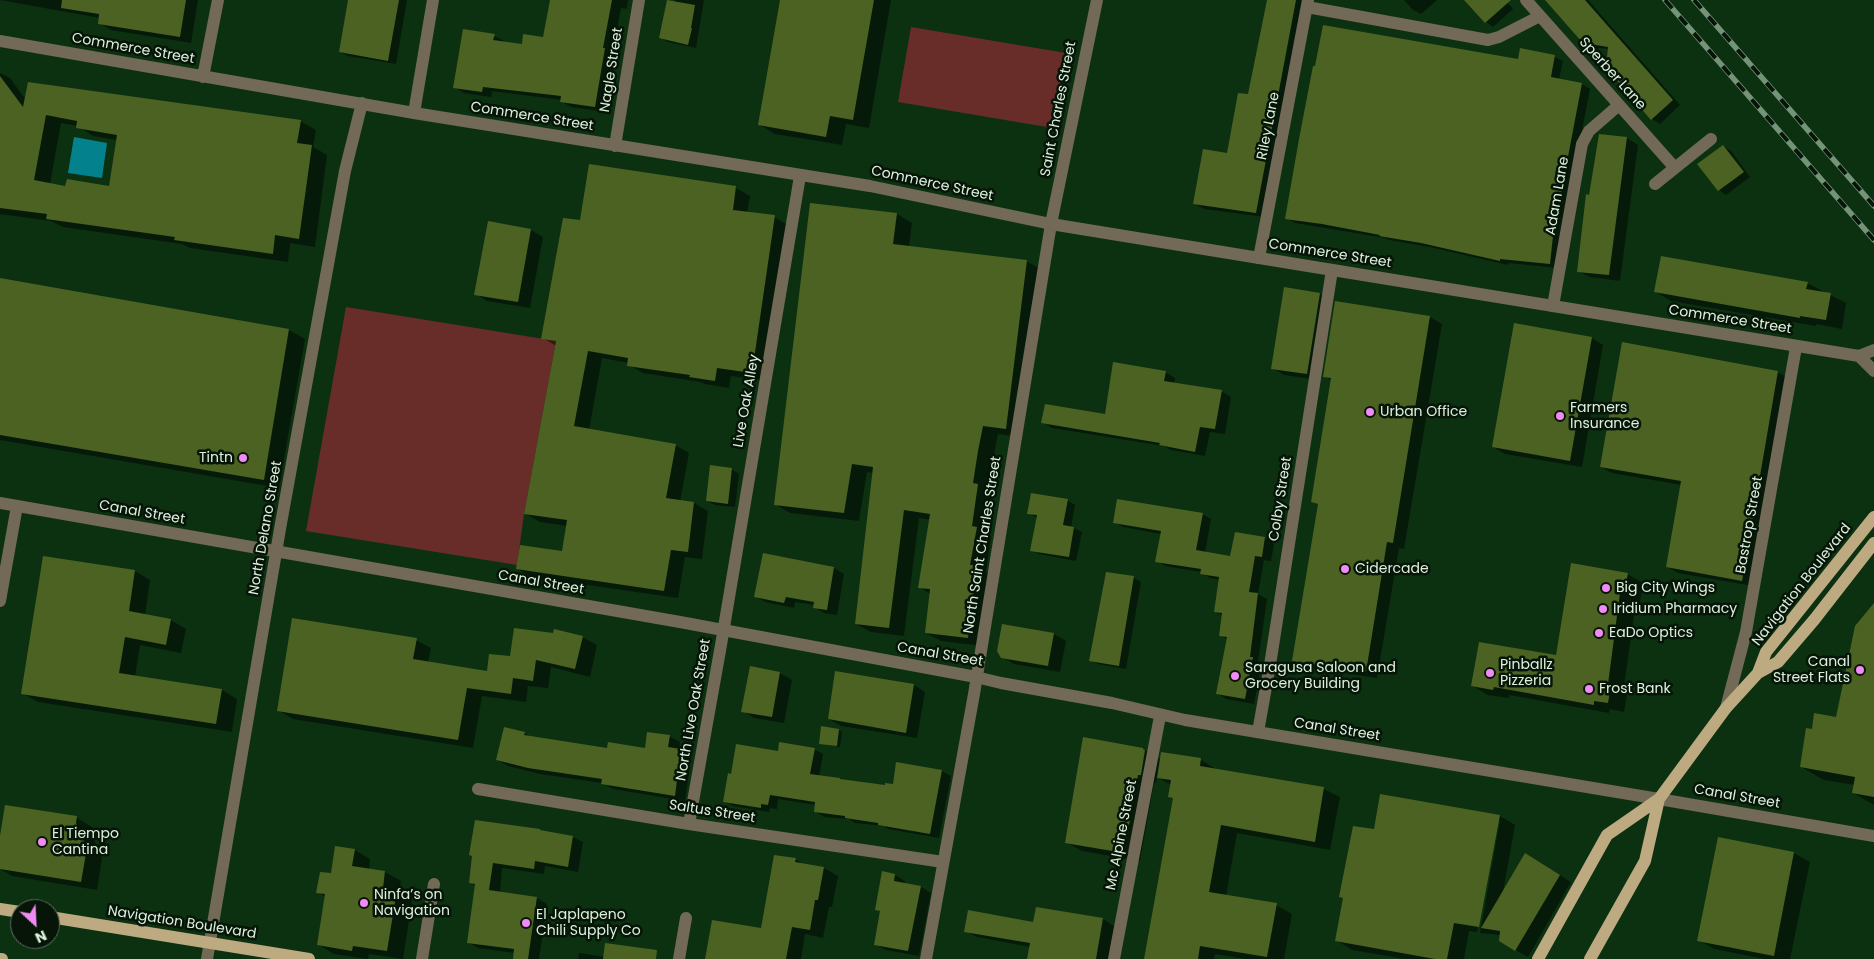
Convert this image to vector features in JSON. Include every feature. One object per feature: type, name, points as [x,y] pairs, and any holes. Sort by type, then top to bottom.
[{"type":"main road","name":"Navigation Boulevard","points":[[1758,673],[1766,652],[1874,517]]},
{"type":"main road","name":"Navigation Boulevard","points":[[1538,959],[1607,835],[1659,798],[1726,708],[1758,673],[1778,662],[1814,620],[1874,543]]},
{"type":"main road","name":"Navigation Boulevard","points":[[1590,959],[1645,861],[1659,798]]},
{"type":"main road","name":"Navigation Boulevard","points":[[60,919],[309,959]]},
{"type":"street","points":[[203,78],[218,0]]},
{"type":"street","points":[[414,113],[433,0]]},
{"type":"street","name":"Nagle Street","points":[[615,146],[639,0]]},
{"type":"street","name":"Saint Charles Street","points":[[1051,224],[1097,0]]},
{"type":"street","name":"Sperber Lane","points":[[1526,0],[1675,168]]},
{"type":"street","points":[[1307,3],[1488,40],[1499,37],[1540,16]]},
{"type":"street","name":"Riley Lane","points":[[1259,258],[1307,3]]},
{"type":"street","name":"Commerce Street","points":[[0,41],[203,78],[870,186],[1051,224],[1859,356]]},
{"type":"street","name":"North Delano Street","points":[[207,959],[345,171],[362,103]]},
{"type":"street","name":"Adam Lane","points":[[1553,306],[1582,144],[1589,131],[1619,104]]},
{"type":"street","points":[[1656,184],[1711,139]]},
{"type":"street","name":"Live Oak Alley","points":[[724,630],[800,176]]},
{"type":"street","name":"North Saint Charles Street","points":[[926,959],[976,677],[1051,224]]},
{"type":"street","name":"Colby Street","points":[[1258,732],[1332,270]]},
{"type":"street","name":"Bastrop Street","points":[[1726,708],[1746,632],[1796,346]]},
{"type":"street","points":[[1874,350],[1859,356],[1874,371]]},
{"type":"street","name":"Canal Street","points":[[0,503],[724,630],[1112,703],[1160,716],[1659,798],[1874,836]]},
{"type":"street","points":[[0,601],[17,506]]},
{"type":"street","name":"North Live Oak Street","points":[[688,824],[724,630]]},
{"type":"street","name":"Mc Alpine Street","points":[[1114,959],[1160,716]]},
{"type":"street","name":"Saltus Street","points":[[478,789],[688,824],[943,862]]},
{"type":"street","points":[[422,959],[434,884]]},
{"type":"street","points":[[679,959],[686,918]]},
{"type":"shaded area","points":[[911,27],[1066,53],[1053,128],[898,102]]},
{"type":"shaded area","points":[[346,307],[556,341],[524,514],[517,565],[306,531]]},
{"type":"water","points":[[74,137],[107,143],[102,178],[68,173]]},
{"type":"building","points":[[62,0],[186,0],[180,37],[98,24],[99,14],[61,8]]},
{"type":"building","points":[[348,0],[399,0],[388,61],[339,52]]},
{"type":"building","points":[[550,0],[612,0],[595,107],[560,102],[561,96],[483,87],[482,92],[453,88],[463,29],[495,34],[493,40],[522,44],[523,34],[543,37]]},
{"type":"building","points":[[667,0],[695,5],[688,45],[659,38]]},
{"type":"building","points":[[780,0],[874,0],[853,120],[830,116],[826,137],[758,125]]},
{"type":"building","points":[[1267,0],[1296,0],[1256,213],[1193,204],[1203,149],[1227,153],[1238,93],[1248,94]]},
{"type":"building","points":[[1464,0],[1511,0],[1485,23]]},
{"type":"building","points":[[1545,0],[1585,0],[1673,100],[1651,120],[1606,68],[1608,47],[1590,44],[1589,50]]},
{"type":"building","points":[[1323,25],[1518,59],[1520,48],[1555,55],[1551,77],[1582,83],[1553,236],[1550,264],[1500,259],[1500,261],[1421,243],[1322,224],[1285,219],[1313,66],[1315,66]]},
{"type":"building","points":[[0,76],[23,107],[28,82],[301,120],[297,143],[312,145],[299,239],[275,235],[273,254],[174,240],[175,237],[46,219],[47,214],[0,208]],"holes":[[[46,115],[77,121],[76,128],[117,135],[109,186],[67,179],[65,186],[34,180]]]},
{"type":"building","points":[[1599,134],[1627,137],[1609,275],[1577,272],[1586,194],[1589,195]]},
{"type":"building","points":[[1723,145],[1744,172],[1718,191],[1697,164]]},
{"type":"building","points":[[589,164],[736,186],[733,210],[775,215],[752,373],[717,368],[715,381],[689,377],[690,375],[627,366],[628,358],[588,351],[574,426],[676,444],[666,498],[694,502],[688,552],[671,550],[664,591],[516,569],[520,545],[562,551],[567,520],[524,514],[556,341],[541,339],[563,218],[580,220]]},
{"type":"building","points":[[810,203],[897,213],[893,244],[1027,260],[1006,429],[983,426],[973,483],[978,484],[972,526],[977,527],[970,565],[977,565],[968,638],[925,633],[930,589],[918,588],[930,514],[904,510],[889,628],[855,624],[873,467],[852,464],[844,513],[774,505]]},
{"type":"building","points":[[488,221],[531,229],[518,302],[474,295]]},
{"type":"building","points":[[1661,256],[1808,282],[1806,289],[1831,293],[1826,320],[1800,316],[1800,318],[1654,292]]},
{"type":"building","points":[[0,278],[289,329],[264,480],[0,435]]},
{"type":"building","points":[[1284,287],[1320,293],[1307,374],[1271,369]]},
{"type":"building","points":[[1335,301],[1430,316],[1393,543],[1387,542],[1366,672],[1292,661],[1318,504],[1311,502],[1331,378],[1323,377]]},
{"type":"building","points":[[1514,323],[1592,337],[1570,461],[1492,447]]},
{"type":"building","points":[[1622,342],[1778,371],[1742,581],[1666,567],[1681,481],[1600,467]]},
{"type":"building","points":[[1113,362],[1166,371],[1164,381],[1222,390],[1215,429],[1200,427],[1195,452],[1159,445],[1160,443],[1041,423],[1045,404],[1105,414]]},
{"type":"building","points":[[710,465],[732,468],[728,504],[706,501]]},
{"type":"building","points":[[1031,493],[1068,499],[1063,525],[1074,527],[1069,557],[1030,551],[1037,515],[1027,514]]},
{"type":"building","points":[[1117,499],[1203,513],[1196,550],[1230,556],[1235,532],[1265,537],[1262,557],[1255,556],[1249,592],[1258,593],[1250,657],[1253,657],[1245,699],[1216,694],[1227,637],[1219,636],[1222,613],[1214,612],[1219,577],[1200,574],[1201,569],[1155,562],[1161,531],[1113,523]]},
{"type":"building","points":[[763,553],[834,567],[827,610],[813,608],[814,602],[786,597],[784,603],[754,597]]},
{"type":"building","points":[[43,556],[135,570],[129,611],[171,619],[166,645],[125,637],[119,673],[222,689],[216,724],[21,694]]},
{"type":"building","points":[[1571,563],[1628,573],[1624,593],[1620,593],[1608,684],[1611,685],[1608,703],[1594,701],[1594,705],[1494,687],[1493,690],[1471,686],[1479,642],[1556,655]]},
{"type":"building","points":[[1106,572],[1134,576],[1119,666],[1089,661]]},
{"type":"building","name":"Canal Street Flats","points":[[1874,603],[1874,797],[1852,793],[1855,777],[1800,767],[1806,728],[1812,729],[1814,713],[1836,717],[1855,626]]},
{"type":"building","points":[[292,618],[417,638],[413,659],[487,671],[489,654],[510,656],[514,628],[553,633],[554,629],[583,636],[575,669],[536,660],[533,681],[513,678],[511,694],[467,688],[458,740],[277,711]]},
{"type":"building","points":[[1002,624],[1054,633],[1048,666],[1001,658],[997,651]]},
{"type":"building","points":[[750,666],[780,672],[772,717],[741,712]]},
{"type":"building","points":[[835,671],[914,684],[906,733],[828,719]]},
{"type":"building","points":[[821,726],[839,729],[837,746],[819,744]]},
{"type":"building","points":[[504,727],[525,732],[524,735],[607,748],[608,742],[645,748],[647,732],[670,735],[668,747],[681,749],[675,796],[601,784],[602,779],[528,768],[496,760]]},
{"type":"building","points":[[1083,737],[1143,748],[1145,750],[1141,775],[1138,775],[1124,853],[1065,843]]},
{"type":"building","points":[[779,742],[815,748],[810,774],[885,785],[885,783],[893,784],[896,762],[942,770],[930,834],[878,825],[878,823],[845,818],[845,816],[814,812],[815,802],[770,795],[768,805],[761,804],[761,808],[723,802],[728,773],[731,774],[736,744],[778,751]]},
{"type":"building","points":[[1161,752],[1201,758],[1200,766],[1324,787],[1315,842],[1221,825],[1209,892],[1277,903],[1267,957],[1200,946],[1198,959],[1144,959],[1173,798],[1168,797],[1171,780],[1157,778]]},
{"type":"building","points":[[1380,794],[1500,815],[1479,927],[1454,923],[1447,959],[1435,959],[1335,941],[1343,898],[1339,897],[1353,826],[1374,829]]},
{"type":"building","name":"El Tiempo Cantina","points":[[5,805],[77,816],[76,823],[87,848],[81,882],[0,869],[0,836]]},
{"type":"building","points":[[475,820],[540,829],[573,836],[568,867],[535,861],[534,869],[493,863],[489,890],[537,897],[528,959],[513,959],[514,949],[467,943],[475,884],[469,883],[472,856],[469,855]]},
{"type":"building","points":[[1718,837],[1794,852],[1774,956],[1697,941]]},
{"type":"building","name":"Ninfa’s on Navigation","points":[[335,846],[355,849],[352,866],[385,871],[383,888],[397,890],[387,951],[353,946],[352,951],[317,945],[325,894],[316,893],[320,872],[331,873]]},
{"type":"building","points":[[1525,853],[1560,875],[1515,951],[1499,941],[1500,931],[1481,928]]},
{"type":"building","points":[[774,855],[796,858],[795,862],[824,867],[818,900],[815,900],[810,930],[792,927],[786,959],[705,959],[712,920],[761,928]]},
{"type":"building","points":[[882,871],[895,874],[894,881],[921,886],[908,951],[874,945],[880,911],[875,910]]},
{"type":"building","points":[[1036,907],[1103,918],[1096,959],[1027,959],[1030,943],[964,932],[968,910],[1033,922]]},
{"type":"building","points":[[605,943],[657,950],[656,959],[603,959]]},
{"type":"railway","points":[[1665,0],[1874,240]]},
{"type":"railway","points":[[1694,0],[1874,206]]},
{"type":"place","name":"Urban Office","points":[[1370,412]]},
{"type":"place","name":"Farmers Insurance","points":[[1560,416]]},
{"type":"place","name":"Tintn","points":[[243,458]]},
{"type":"place","name":"Cidercade","points":[[1345,569]]},
{"type":"place","name":"Big City Wings","points":[[1606,588]]},
{"type":"place","name":"Iridium Pharmacy","points":[[1603,609]]},
{"type":"place","name":"EaDo Optics","points":[[1599,633]]},
{"type":"place","name":"Canal Street Flats","points":[[1860,670]]},
{"type":"place","name":"Pinballz Pizzeria","points":[[1490,673]]},
{"type":"place","name":"Saragusa Saloon and Grocery Building","points":[[1235,676]]},
{"type":"place","name":"Frost Bank","points":[[1589,689]]},
{"type":"place","name":"El Tiempo Cantina","points":[[42,842]]},
{"type":"place","name":"Ninfa’s on Navigation","points":[[364,903]]},
{"type":"place","name":"El Japlapeno Chili Supply Co","points":[[526,923]]}]
